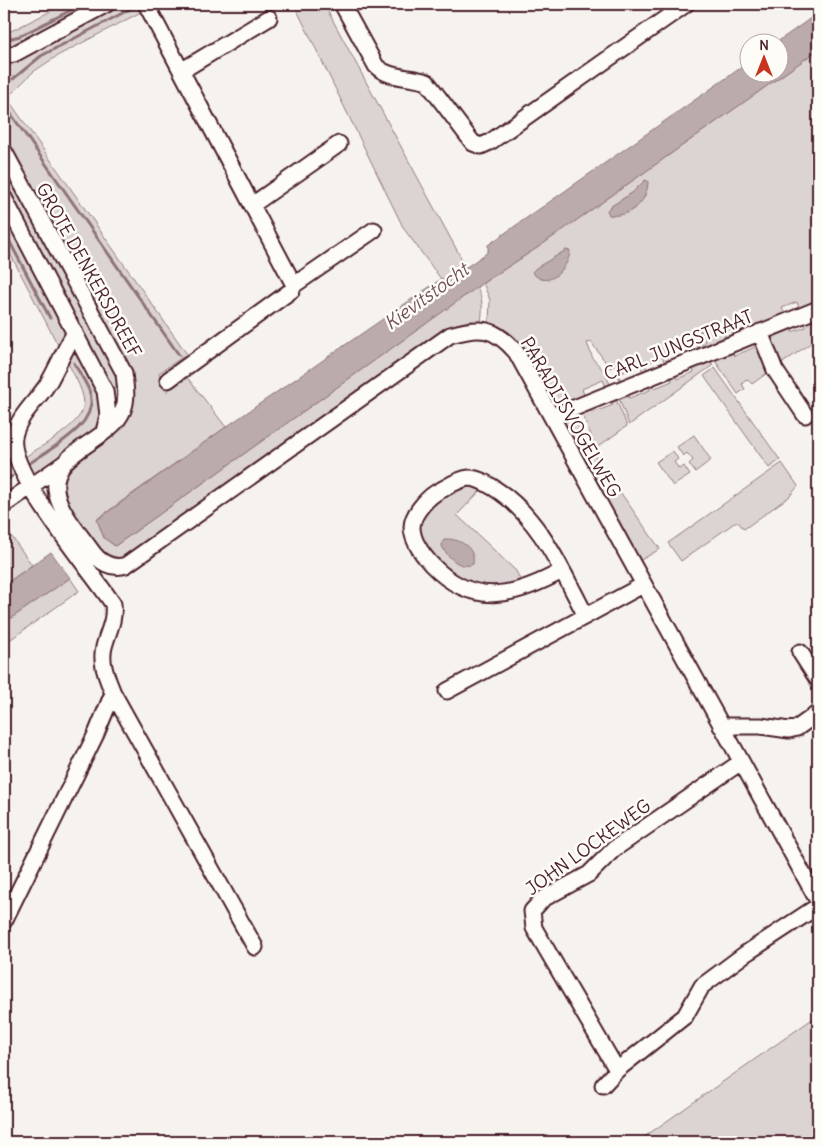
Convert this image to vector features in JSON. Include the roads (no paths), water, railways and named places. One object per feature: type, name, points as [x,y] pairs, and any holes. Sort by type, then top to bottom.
[{"type":"street","points":[[4,66],[9,55],[107,4]]},
{"type":"street","points":[[146,4],[294,285]]},
{"type":"street","points":[[342,4],[376,66],[382,72],[390,75],[427,82],[473,143],[481,146],[490,142],[686,4]]},
{"type":"street","points":[[181,70],[270,18]]},
{"type":"street","points":[[252,205],[339,144]]},
{"type":"street","name":"GROTE DENKERSDREEF","points":[[4,151],[124,373],[126,393],[123,411],[113,425],[64,463],[4,505]]},
{"type":"street","points":[[4,198],[105,391],[108,415],[104,432]]},
{"type":"street","points":[[168,380],[292,290],[294,285],[374,230]]},
{"type":"street","name":"CARL JUNGSTRAAT","points":[[552,417],[818,309]]},
{"type":"street","name":"PARADIJSVOGELWEG","points":[[109,566],[121,567],[126,565],[450,335],[469,329],[483,330],[502,336],[516,352],[818,901]]},
{"type":"street","points":[[760,332],[775,370],[805,415]]},
{"type":"street","points":[[75,333],[61,355],[50,380],[16,427],[14,450],[31,486],[113,604],[114,615],[104,647],[103,660],[113,693],[255,947]]},
{"type":"street","points":[[64,463],[56,478],[58,497],[94,554],[99,560],[109,566],[111,574],[104,591]]},
{"type":"street","points":[[562,571],[517,591],[492,594],[470,590],[444,578],[424,556],[416,542],[412,529],[413,519],[437,492],[468,478],[479,479],[507,496],[529,518],[550,548],[586,616]]},
{"type":"street","points":[[448,691],[643,585]]},
{"type":"street","points":[[800,652],[818,680]]},
{"type":"street","points":[[4,921],[96,734],[113,693]]},
{"type":"street","points":[[721,726],[761,726],[788,730],[798,728],[818,713]]},
{"type":"street","name":"JOHN LOCKEWEG","points":[[617,1070],[534,928],[532,911],[543,899],[589,874],[614,849],[741,762]]},
{"type":"street","points":[[603,1085],[617,1070],[685,1016],[702,986],[745,954],[818,906]]},
{"type":"water","points":[[818,13],[818,50],[790,70],[790,33]]},
{"type":"water","name":"Kievitstocht","points":[[740,68],[740,82],[773,82],[540,246],[483,283],[115,546],[104,538],[97,520],[226,427],[441,279],[448,280],[488,252],[488,245]]},
{"type":"water","points":[[645,180],[648,181],[645,196],[636,207],[624,214],[609,215],[607,210],[610,207],[632,193]]},
{"type":"water","points":[[566,250],[570,251],[566,264],[550,279],[538,278],[532,272],[536,268]]},
{"type":"water","points":[[447,539],[462,543],[470,549],[473,564],[459,564],[451,558],[442,546],[443,541]]},
{"type":"water","points":[[51,552],[70,578],[4,623],[4,585]]},
{"type":"waterway","points":[[4,40],[20,36],[83,4]]},
{"type":"waterway","points":[[13,79],[41,56],[134,7]]},
{"type":"waterway","points":[[4,104],[179,355]]},
{"type":"waterway","points":[[4,231],[50,318]]},
{"type":"waterway","points":[[30,463],[73,433],[88,414],[91,402],[89,390],[74,363]]},
{"type":"waterway","points":[[4,482],[12,476]]}]
